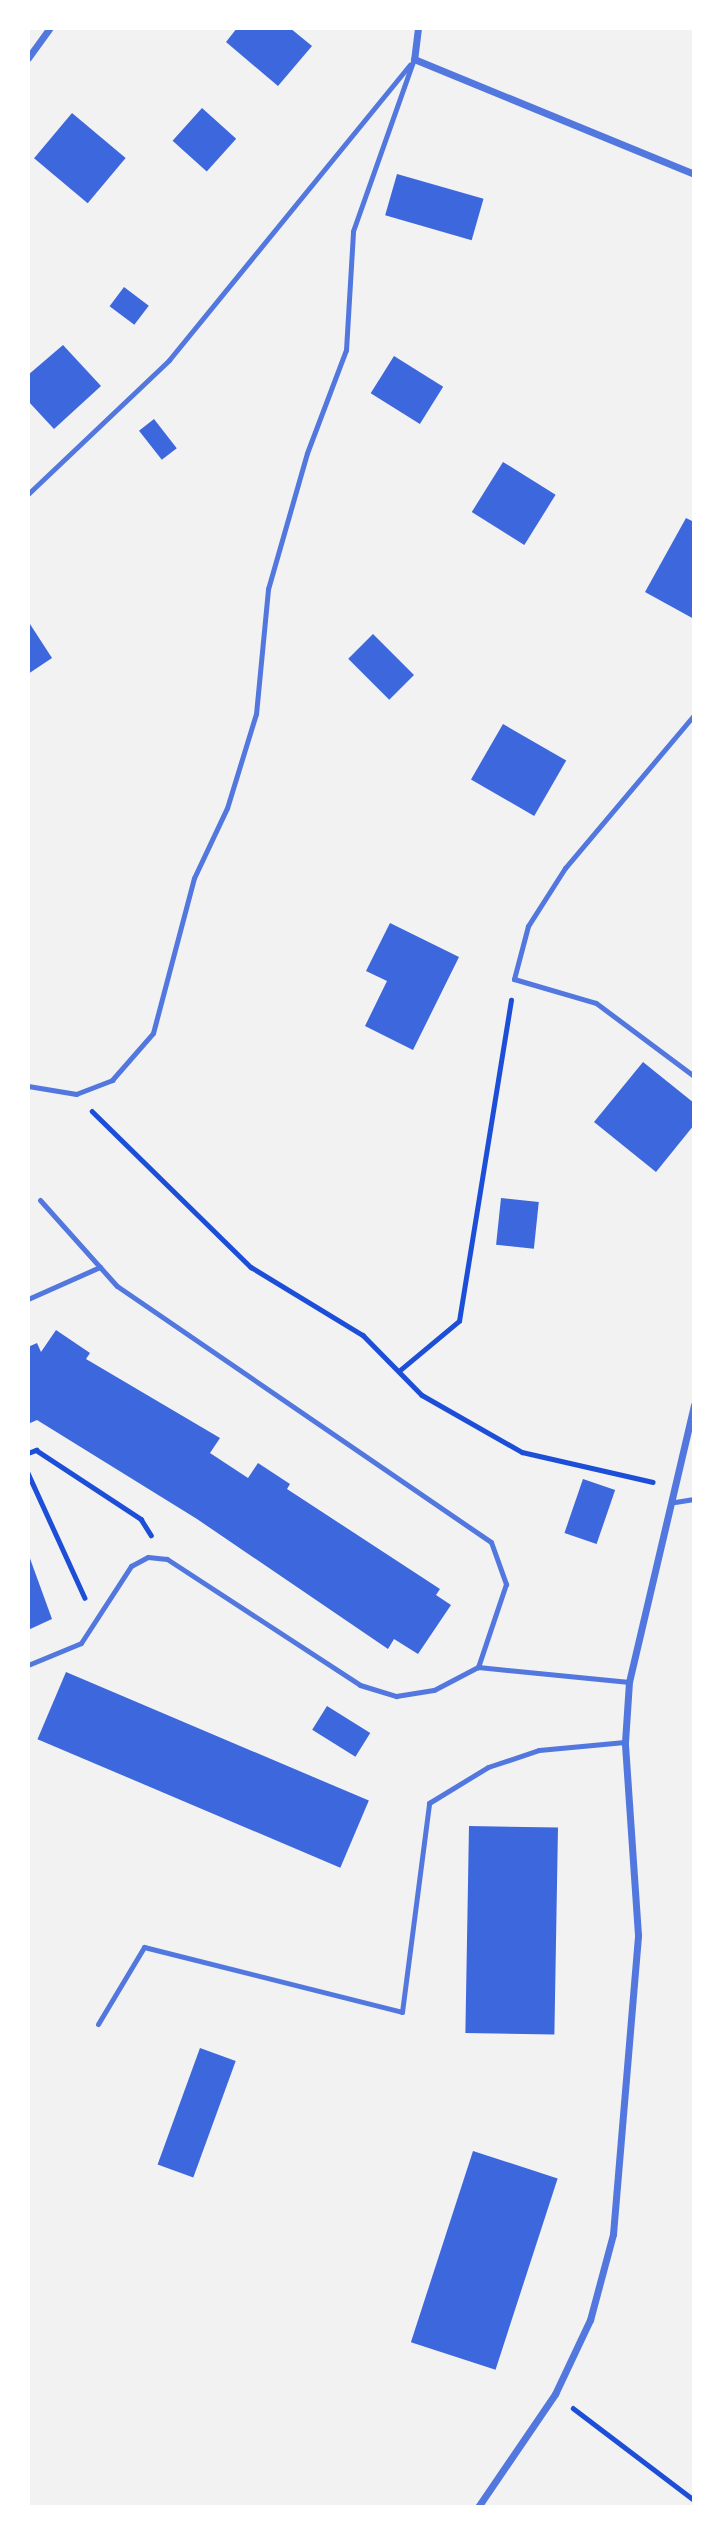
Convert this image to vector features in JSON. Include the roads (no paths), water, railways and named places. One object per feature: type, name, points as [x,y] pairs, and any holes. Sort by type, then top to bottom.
[{"type":"street","points":[[28,58],[51,28]]},
{"type":"street","points":[[418,28],[414,59],[694,174]]},
{"type":"street","points":[[478,2507],[555,2394],[590,2320],[613,2234],[638,1935],[625,1742],[629,1682],[675,1502],[694,1405]]},
{"type":"lane","points":[[28,494],[169,360],[414,59]]},
{"type":"lane","points":[[28,1086],[76,1094],[112,1080],[153,1033],[194,878],[227,808],[256,714],[268,589],[307,453],[346,350],[353,231],[414,59]]},
{"type":"lane","points":[[694,715],[565,868],[528,926],[514,979],[596,1003],[694,1076]]},
{"type":"lane","points":[[40,1200],[117,1286],[491,1542],[506,1584],[478,1667]]},
{"type":"lane","points":[[28,1299],[100,1267]]},
{"type":"lane","points":[[675,1502],[694,1499]]},
{"type":"lane","points":[[28,1665],[81,1643],[131,1566],[148,1557],[167,1559],[360,1685],[396,1696],[434,1690],[478,1667],[629,1682]]},
{"type":"lane","points":[[98,2024],[144,1947],[402,2012],[429,1803],[488,1767],[539,1751],[625,1742]]}]
